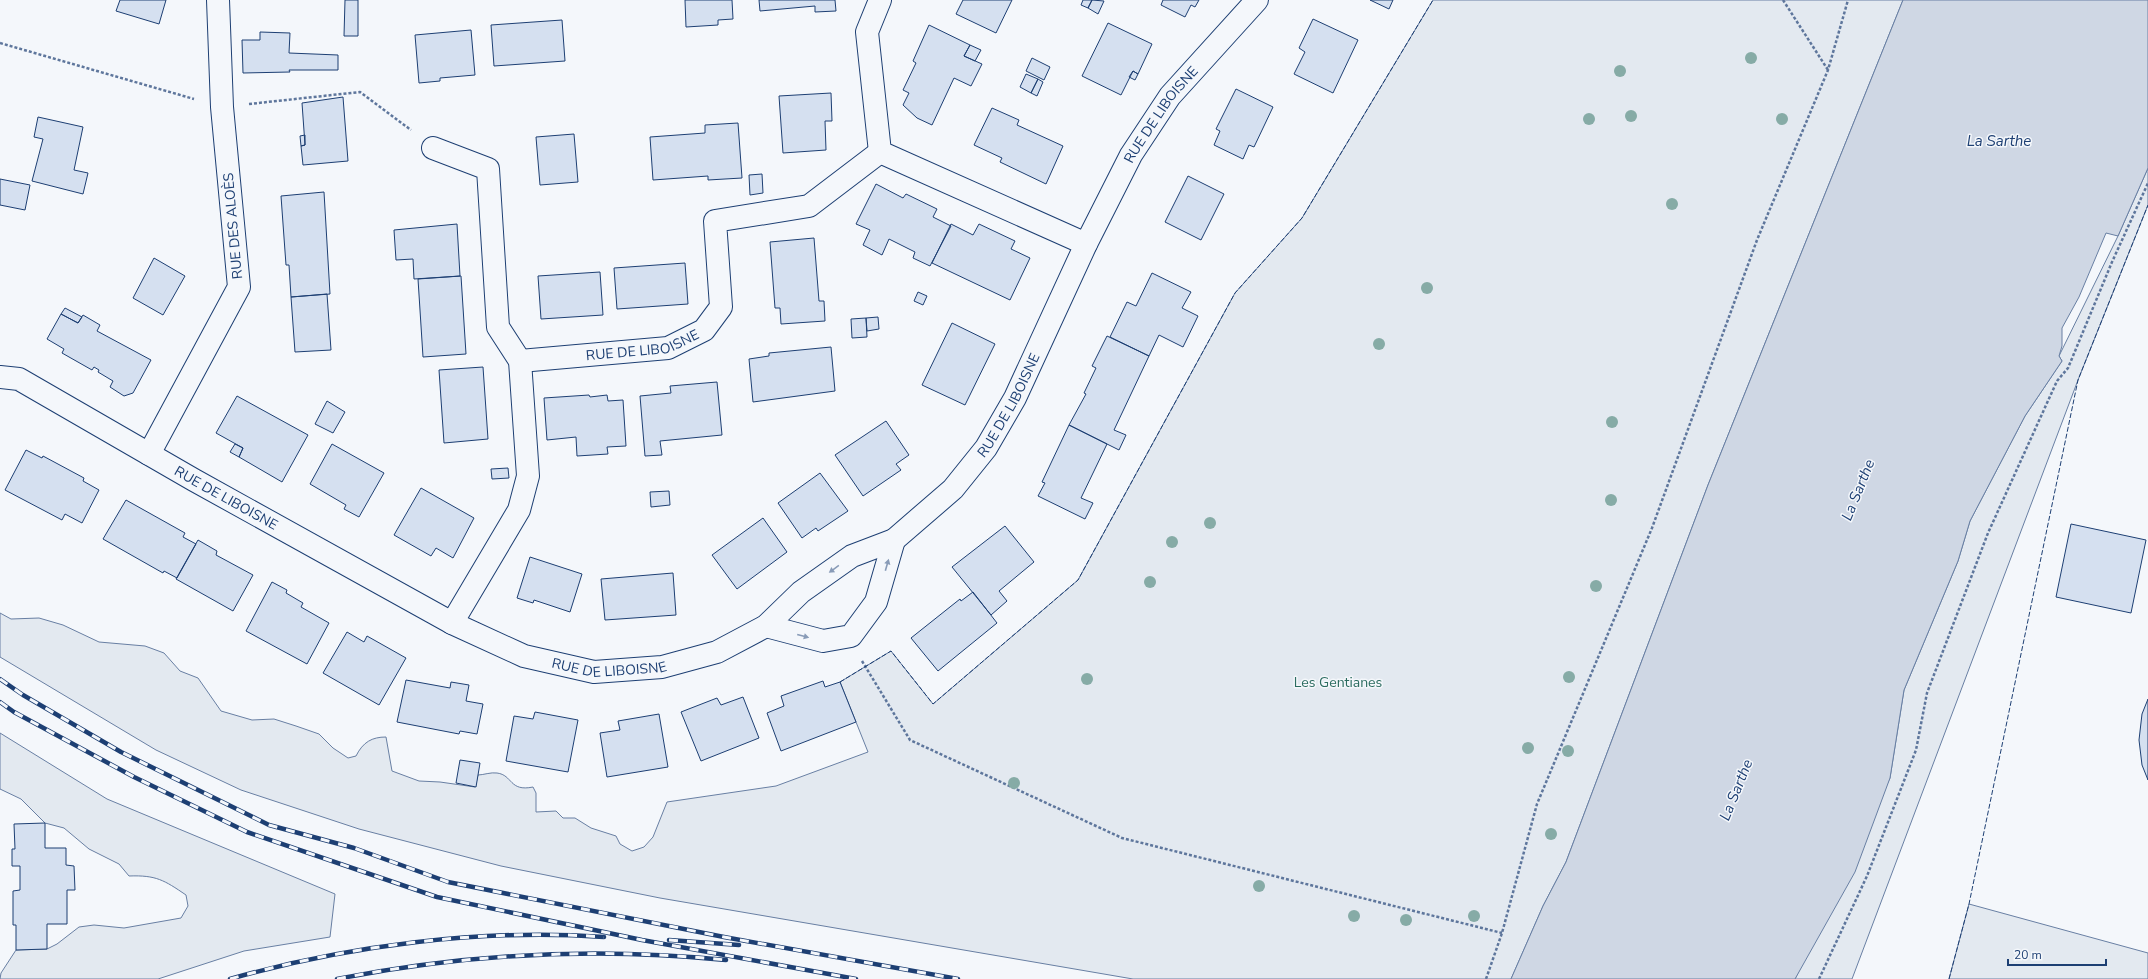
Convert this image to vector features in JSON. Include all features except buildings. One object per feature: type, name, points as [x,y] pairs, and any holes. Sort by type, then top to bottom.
[{"type":"street","name":"RUE DES ALOÈS","points":[[149,454],[239,287],[222,107],[218,0]]},
{"type":"street","points":[[880,0],[867,32],[880,152],[1086,244]]},
{"type":"street","name":"RUE DE LIBOISNE","points":[[0,377],[19,379],[149,454],[452,623],[524,656],[594,672],[662,667],[718,652],[766,626],[801,592],[852,556],[894,540],[952,489],[986,448],[1015,398],[1086,244],[1131,155],[1170,96],[1257,0]]},
{"type":"street","points":[[433,148],[488,169],[498,327],[520,361],[528,476],[519,510],[452,623]]},
{"type":"street","name":"RUE DE LIBOISNE","points":[[520,361],[668,348],[704,330],[722,306],[715,221],[808,206],[880,152]]},
{"type":"street","points":[[766,626],[823,641],[851,636],[876,602],[894,540]]},
{"type":"path","points":[[1783,0],[1828,70]]},
{"type":"path","points":[[1486,979],[1502,934],[1538,804],[1652,528],[1757,240],[1828,70],[1848,0]]},
{"type":"path","points":[[1819,979],[1867,876],[1913,758],[1927,693],[1988,533],[2057,381],[2068,368],[2112,262],[2148,183]]},
{"type":"path","points":[[864,667],[910,740],[1122,838],[1502,934]]},
{"type":"green space","name":"Les Gentianes","points":[[1433,0],[1903,0],[1708,485],[1566,862],[1543,906],[1511,979],[1133,979],[660,898],[501,866],[359,829],[241,790],[156,750],[0,657],[0,613],[11,619],[39,618],[63,625],[99,642],[145,646],[164,653],[180,671],[198,678],[221,711],[252,720],[274,719],[319,734],[333,748],[348,758],[356,756],[368,741],[386,737],[392,771],[419,781],[440,782],[475,787],[478,775],[495,773],[502,774],[515,785],[525,788],[533,787],[536,793],[536,812],[556,811],[563,818],[575,818],[591,828],[616,836],[620,844],[632,851],[644,847],[653,837],[667,802],[776,786],[868,752],[840,682],[891,651],[933,704],[1078,580],[1235,293],[1302,218]]},
{"type":"green space","points":[[2148,168],[2148,205],[2078,380],[1852,979],[1795,979],[1890,778],[1904,690],[1958,561],[1970,521],[2025,416],[2062,361],[2059,356],[2118,236]]},
{"type":"green space","points":[[0,733],[107,799],[335,894],[330,937],[244,951],[158,979],[0,979],[1,973],[16,950],[47,949],[57,944],[79,927],[94,925],[124,928],[181,918],[188,906],[186,895],[172,886],[165,882],[146,876],[129,876],[119,864],[89,849],[64,828],[45,823],[21,799],[0,789]]},
{"type":"green space","points":[[1969,904],[2148,953],[2148,979],[1949,979]]},
{"type":"water","name":"La Sarthe","points":[[1903,0],[2148,0],[2148,168],[2118,236],[2106,233],[2079,297],[2062,328],[2062,346],[2059,356],[2062,361],[2025,416],[1970,521],[1958,561],[1904,690],[1890,778],[1855,872],[1795,979],[1511,979],[1543,906],[1566,862],[1708,485]]},
{"type":"railway","points":[[0,679],[23,695],[121,752],[269,825],[354,848],[448,882],[724,937],[958,979]]},
{"type":"railway","points":[[0,702],[14,712],[134,777],[247,832],[437,897],[642,940],[856,979]]},
{"type":"railway","points":[[230,979],[274,967],[320,957],[415,942],[511,935],[604,937]]},
{"type":"railway","points":[[669,940],[739,945]]},
{"type":"railway","points":[[337,979],[385,970],[433,964],[531,955],[629,954],[726,960]]},
{"type":"fence","points":[[840,682],[891,651],[933,704],[1078,580],[1235,293],[1302,218],[1433,0]]},
{"type":"fence","points":[[1949,979],[1969,904],[2078,380],[2148,205]]}]
